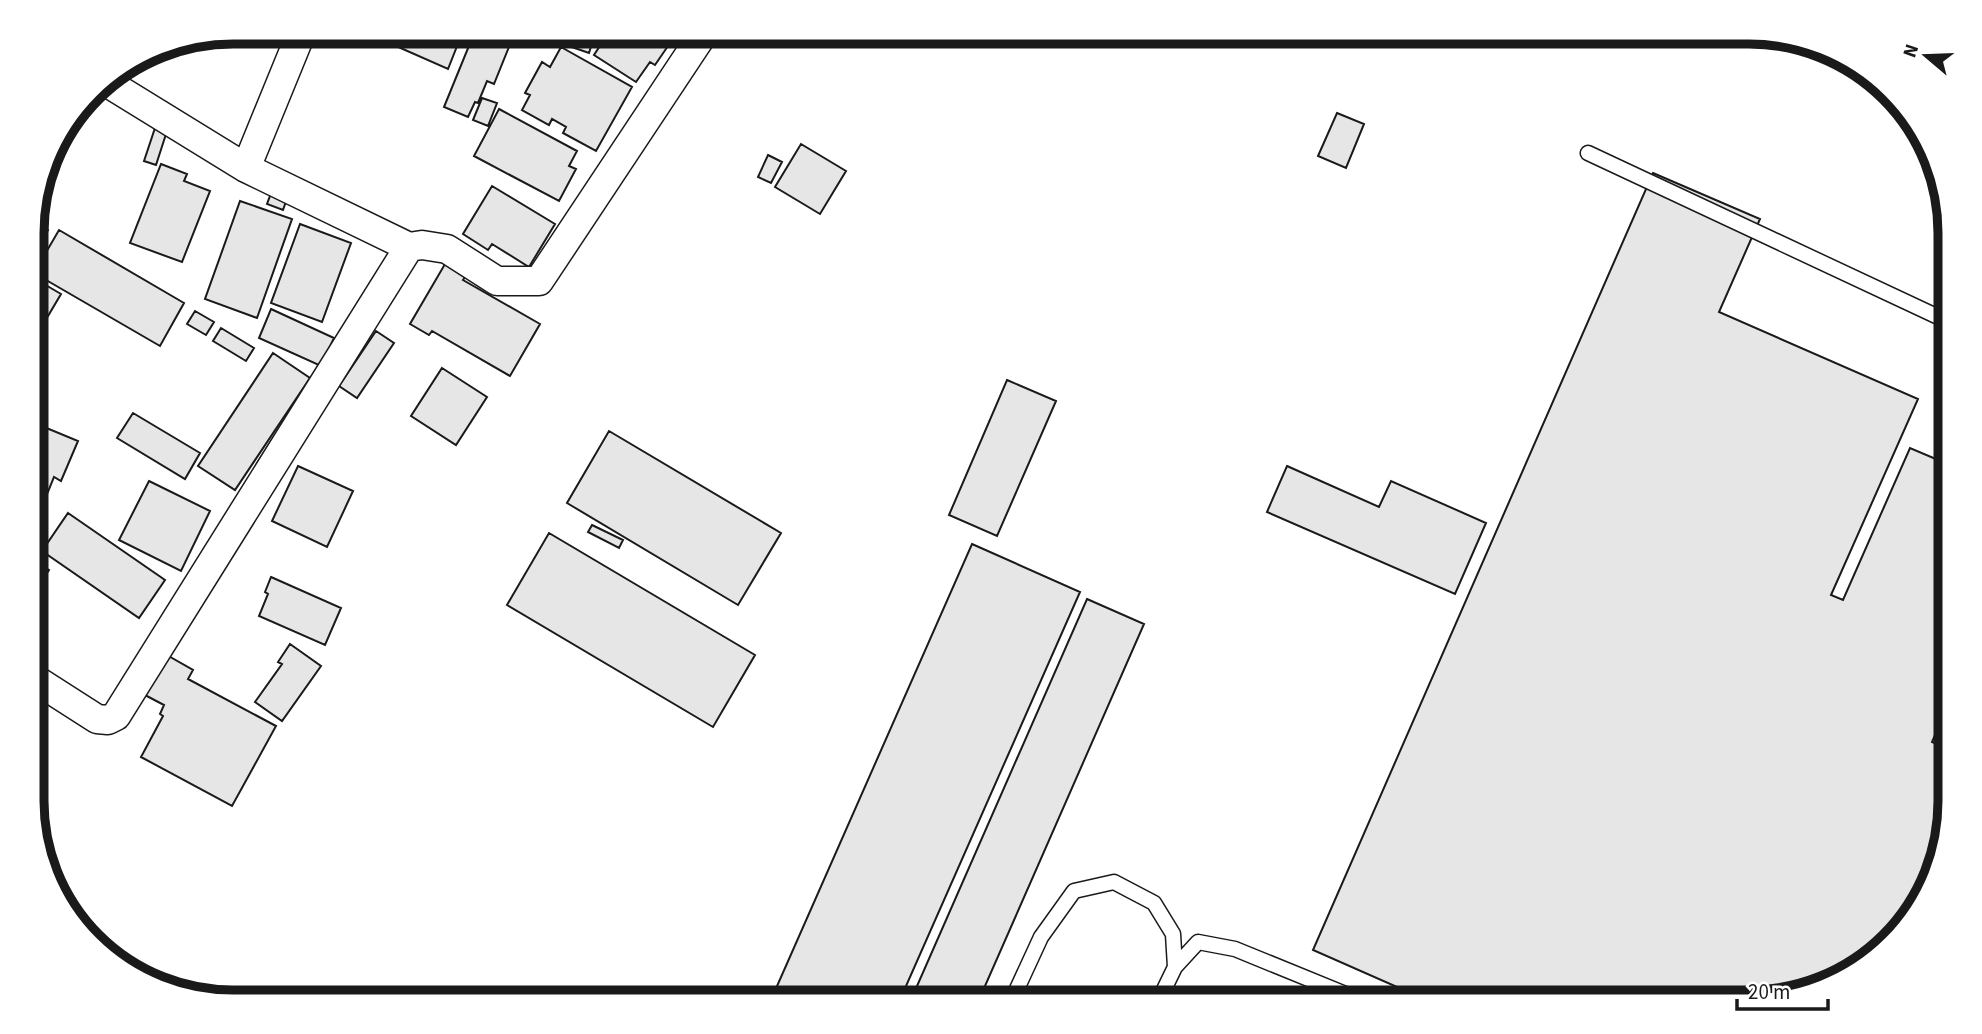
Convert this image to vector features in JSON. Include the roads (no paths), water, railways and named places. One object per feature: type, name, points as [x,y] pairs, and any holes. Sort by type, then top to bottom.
[{"type":"street","points":[[246,167],[297,44]]},
{"type":"street","points":[[114,86],[246,167],[409,247],[422,245],[447,249],[497,281],[539,281],[697,44]]},
{"type":"street","points":[[44,685],[97,719],[108,720],[116,716],[409,247]]},
{"type":"lane","points":[[1588,153],[1938,317]]},
{"type":"lane","points":[[1017,990],[1041,937],[1074,891],[1114,882],[1154,903],[1173,934],[1175,967]]},
{"type":"lane","points":[[1164,990],[1175,967],[1198,942],[1235,949],[1336,990]]}]
